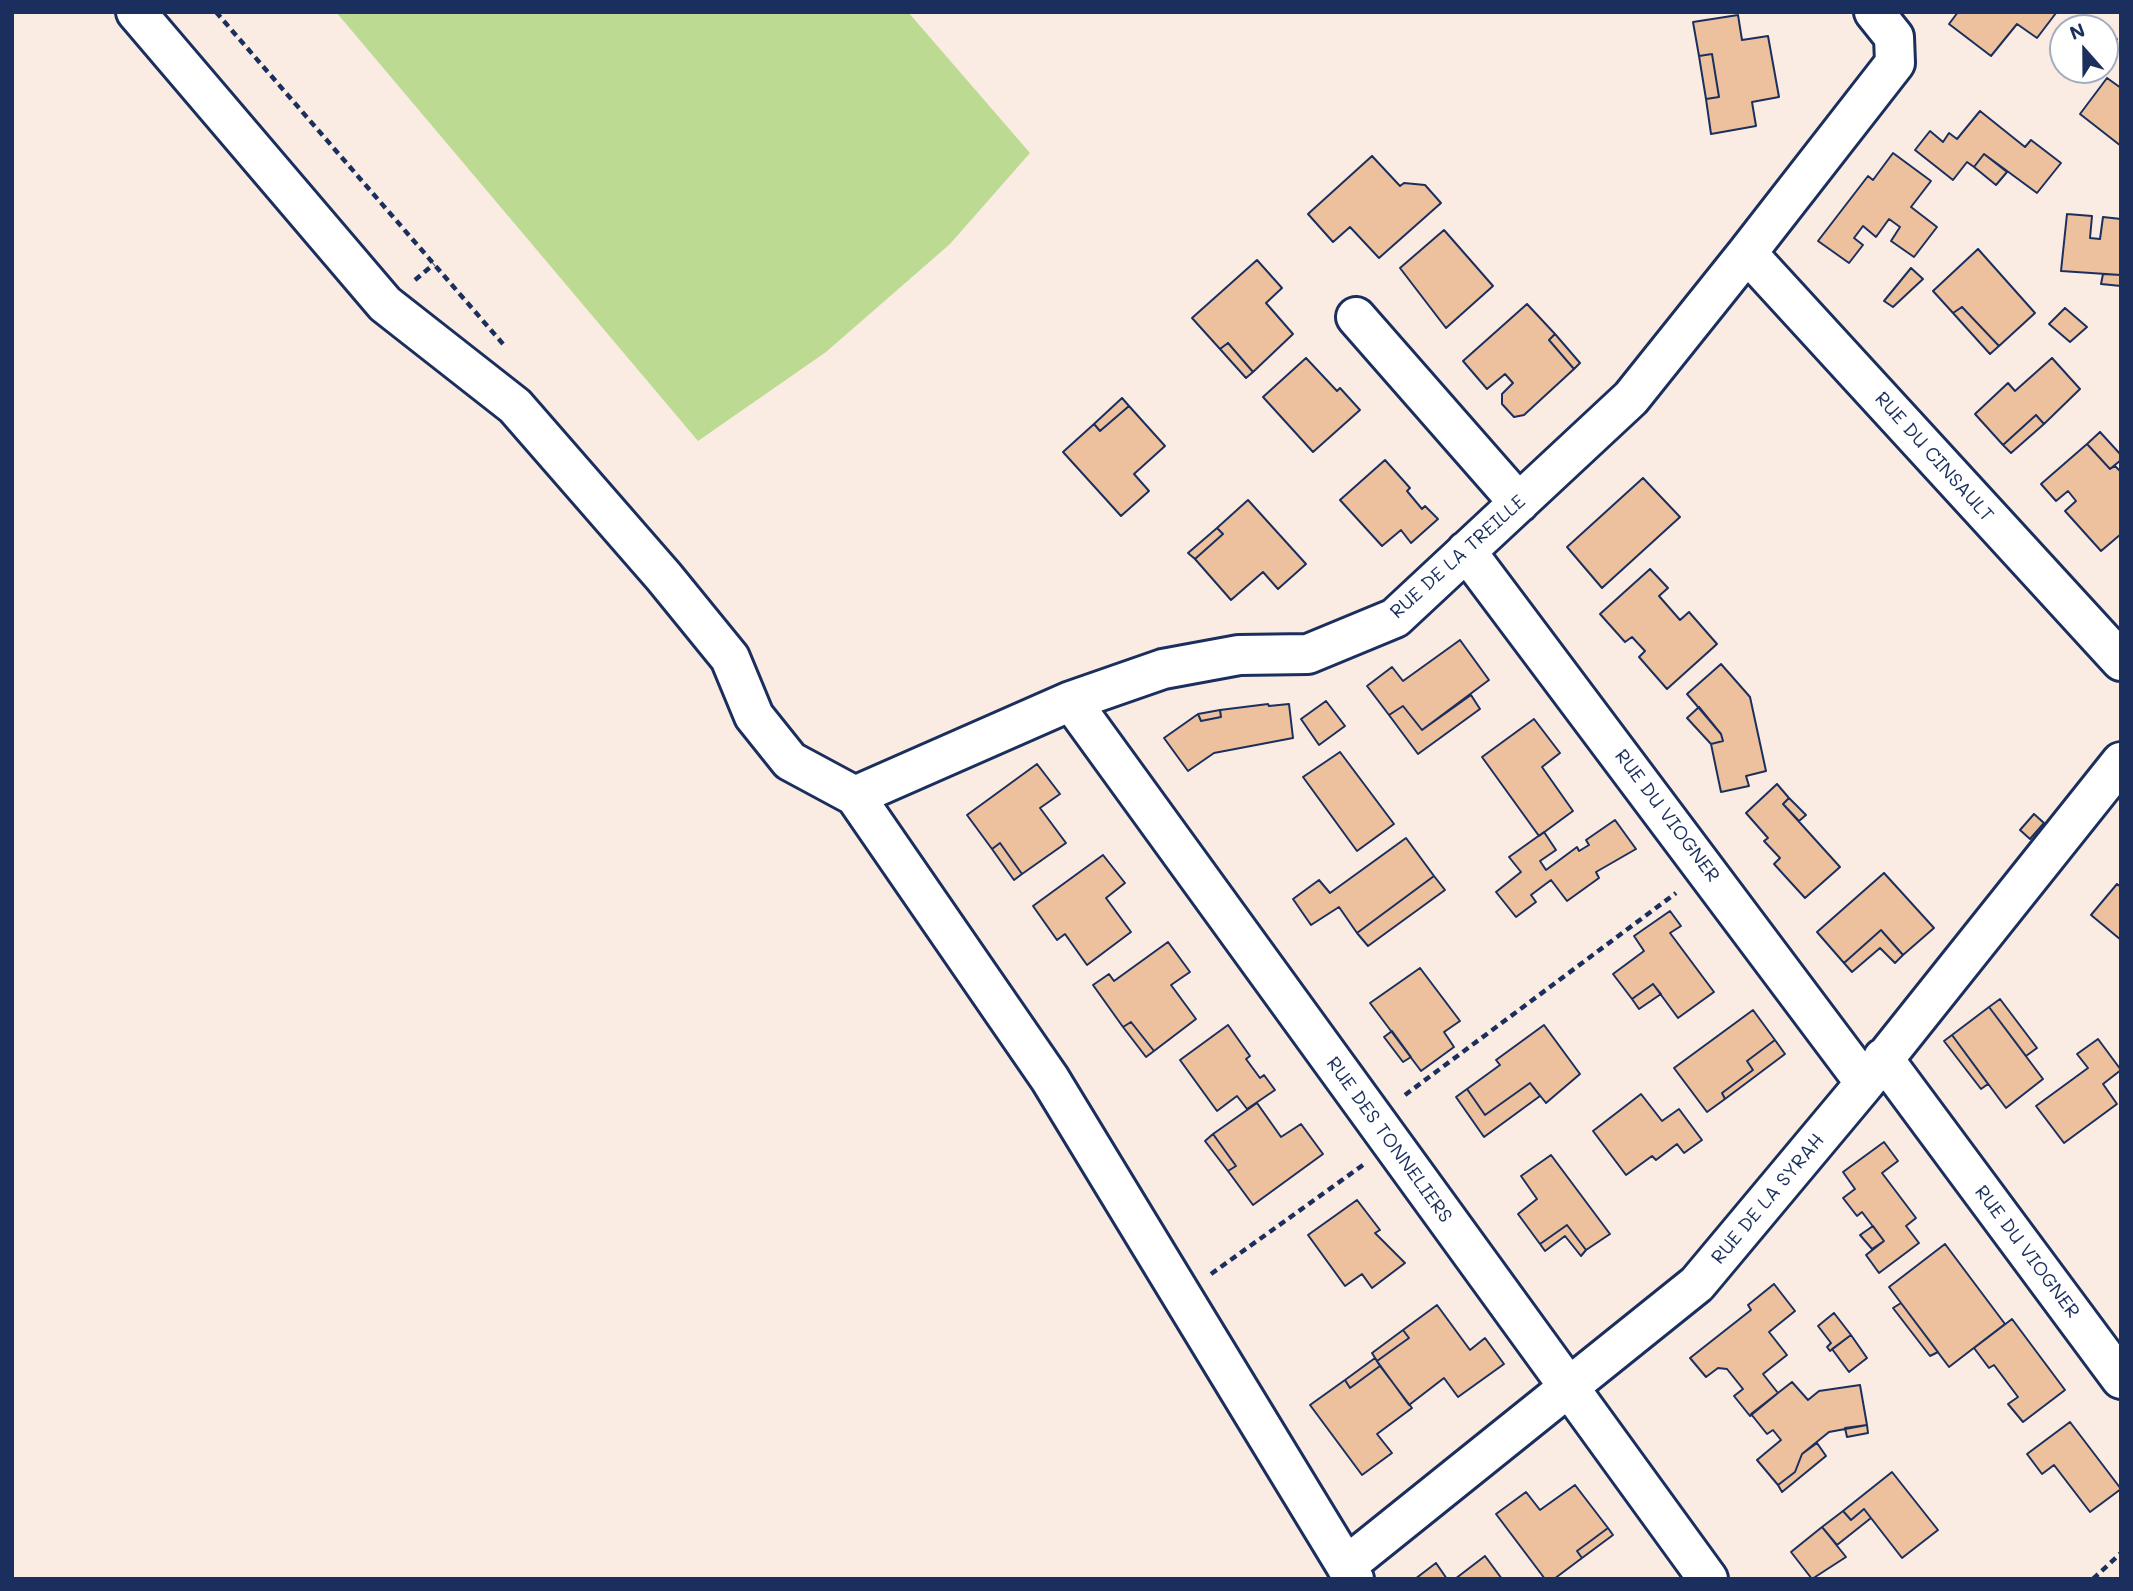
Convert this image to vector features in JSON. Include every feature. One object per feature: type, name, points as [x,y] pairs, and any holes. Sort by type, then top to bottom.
[{"type":"street","points":[[136,12],[385,304],[515,406],[629,536],[730,658],[754,716],[790,761],[855,796],[1050,1079],[1350,1572]]},
{"type":"street","name":"RUE DE LA TREILLE","points":[[855,796],[1071,701],[1163,669],[1239,655],[1308,654],[1395,618],[1631,398],[1746,253],[1895,63],[1894,37],[1874,12]]},
{"type":"street","name":"RUE DU CINSAULT","points":[[1746,253],[2121,661]]},
{"type":"street","points":[[1356,317],[1519,503]]},
{"type":"street","name":"RUE DU VIOGNER","points":[[1466,551],[1707,869],[1874,1070],[2121,1379]]},
{"type":"street","name":"RUE DES TONNELIERS","points":[[1071,701],[1708,1579]]},
{"type":"street","name":"RUE DE LA SYRAH","points":[[1350,1572],[1567,1387],[1697,1284],[1874,1070],[2121,762]]},
{"type":"path","points":[[1182,1295],[1707,869]]},
{"type":"path","points":[[2093,1579],[2121,1553]]},
{"type":"green space","points":[[336,12],[908,12],[1030,153],[950,244],[826,352],[698,441]]},
{"type":"building","points":[[1958,12],[2056,13],[2049,14],[2049,22],[2037,38],[2017,24],[1991,56],[1949,24]]},
{"type":"building","points":[[1738,15],[1742,40],[1768,36],[1779,97],[1752,102],[1756,126],[1711,134],[1706,99],[1719,97],[1712,54],[1699,56],[1693,22]]},
{"type":"building","points":[[1712,54],[1719,97],[1706,99],[1699,56]]},
{"type":"building","points":[[2102,84],[2115,84],[2121,88],[2121,146],[2080,114]]},
{"type":"building","points":[[1980,111],[2025,147],[2031,140],[2061,163],[2037,193],[1984,154],[1974,167],[1967,162],[1953,180],[1915,150],[1930,131],[1943,142],[1949,133],[1957,139]]},
{"type":"building","points":[[1893,153],[1931,181],[1911,207],[1937,227],[1914,257],[1891,241],[1900,227],[1889,219],[1876,237],[1863,226],[1854,238],[1863,245],[1849,263],[1818,241],[1868,176],[1873,180]]},
{"type":"building","points":[[1984,154],[2007,172],[1996,185],[1974,167]]},
{"type":"building","points":[[1372,156],[1400,186],[1404,183],[1425,185],[1441,203],[1379,258],[1350,227],[1333,242],[1308,214]]},
{"type":"building","points":[[2067,214],[2092,216],[2090,238],[2100,239],[2103,217],[2121,219],[2121,275],[2061,271]]},
{"type":"building","points":[[1444,230],[1493,286],[1446,328],[1400,268]]},
{"type":"building","points":[[1978,249],[2035,313],[1999,346],[1962,307],[1953,313],[1933,291]]},
{"type":"building","points":[[1257,260],[1282,288],[1266,303],[1293,334],[1253,372],[1228,343],[1220,349],[1192,318]]},
{"type":"building","points":[[1911,268],[1923,279],[1893,307],[1884,301]]},
{"type":"building","points":[[2103,274],[2121,275],[2121,286],[2101,284]]},
{"type":"building","points":[[1527,304],[1555,334],[1549,340],[1574,369],[1524,415],[1514,417],[1502,404],[1502,394],[1513,383],[1505,374],[1487,389],[1463,361]]},
{"type":"building","points":[[1962,307],[1999,346],[1990,354],[1953,313]]},
{"type":"building","points":[[2065,308],[2087,327],[2070,342],[2049,324]]},
{"type":"building","points":[[1555,334],[1580,363],[1574,369],[1549,340]]},
{"type":"building","points":[[1228,343],[1253,372],[1246,378],[1220,349]]},
{"type":"building","points":[[1306,358],[1337,391],[1340,388],[1360,410],[1313,452],[1263,397]]},
{"type":"building","points":[[2052,358],[2080,389],[2044,424],[2036,415],[2003,445],[1975,414],[2008,383],[2015,391]]},
{"type":"building","points":[[1122,398],[1129,406],[1100,431],[1094,424]]},
{"type":"building","points":[[1129,406],[1165,446],[1134,474],[1149,491],[1121,516],[1063,452],[1094,424],[1100,431]]},
{"type":"building","points":[[2036,415],[2044,424],[2011,453],[2003,445]]},
{"type":"building","points":[[2100,432],[2121,455],[2121,460],[2110,469],[2087,444]]},
{"type":"building","points":[[2087,444],[2110,469],[2115,466],[2121,472],[2121,534],[2101,551],[2065,511],[2076,501],[2068,491],[2056,501],[2041,484]]},
{"type":"building","points":[[1385,460],[1410,488],[1407,491],[1422,509],[1425,506],[1438,519],[1411,543],[1401,530],[1382,546],[1340,500]]},
{"type":"building","points":[[1643,478],[1680,517],[1602,588],[1567,547]]},
{"type":"building","points":[[1248,500],[1306,564],[1278,589],[1263,572],[1231,600],[1195,559],[1223,534],[1217,528]]},
{"type":"building","points":[[1217,528],[1223,534],[1195,559],[1188,553]]},
{"type":"building","points":[[1650,569],[1668,588],[1659,596],[1680,620],[1689,612],[1717,644],[1667,689],[1639,657],[1645,651],[1632,637],[1625,642],[1600,614]]},
{"type":"building","points":[[1460,640],[1489,680],[1422,730],[1403,706],[1389,715],[1367,686],[1392,667],[1403,681]]},
{"type":"building","points":[[1721,664],[1750,697],[1766,771],[1746,776],[1749,786],[1721,792],[1711,744],[1723,741],[1721,734],[1687,694]]},
{"type":"building","points":[[1471,695],[1480,709],[1418,754],[1389,715],[1403,706],[1422,730]]},
{"type":"building","points":[[1326,701],[1345,726],[1319,745],[1301,719]]},
{"type":"building","points":[[1289,704],[1293,738],[1214,753],[1188,771],[1164,738],[1198,714],[1201,721],[1221,717],[1220,710]]},
{"type":"building","points":[[1699,707],[1721,734],[1723,741],[1711,744],[1687,718]]},
{"type":"building","points":[[1220,710],[1221,717],[1201,721],[1198,714]]},
{"type":"building","points":[[1534,719],[1560,753],[1542,767],[1573,811],[1539,836],[1482,757]]},
{"type":"building","points":[[1340,752],[1394,824],[1357,851],[1303,777]]},
{"type":"building","points":[[1037,764],[1060,794],[1040,808],[1066,843],[1022,874],[1000,843],[992,849],[967,815]]},
{"type":"building","points":[[1777,784],[1789,798],[1783,804],[1840,867],[1805,898],[1774,864],[1780,858],[1764,841],[1768,838],[1746,813]]},
{"type":"building","points":[[1789,798],[1806,815],[1799,821],[1783,804]]},
{"type":"building","points":[[2034,814],[2044,823],[2030,839],[2020,830]]},
{"type":"building","points":[[1615,820],[1636,849],[1596,872],[1599,878],[1567,901],[1551,880],[1531,895],[1536,902],[1516,917],[1496,892],[1521,872],[1509,857],[1544,832],[1556,850],[1540,861],[1546,870],[1577,847],[1579,851],[1589,845],[1586,840]]},
{"type":"building","points":[[1406,838],[1434,876],[1357,933],[1339,907],[1311,925],[1293,899],[1319,880],[1330,893]]},
{"type":"building","points":[[1000,843],[1022,874],[1014,880],[992,849]]},
{"type":"building","points":[[1103,855],[1125,883],[1106,898],[1131,932],[1087,965],[1065,934],[1057,940],[1033,906]]},
{"type":"building","points":[[1884,873],[1934,928],[1903,955],[1881,930],[1844,963],[1817,932]]},
{"type":"building","points":[[1434,876],[1445,890],[1368,946],[1357,933]]},
{"type":"building","points":[[2117,884],[2121,887],[2121,940],[2091,915]]},
{"type":"building","points":[[1670,911],[1681,926],[1670,933],[1714,992],[1678,1018],[1653,984],[1632,999],[1613,974],[1644,951],[1634,936]]},
{"type":"building","points":[[1881,930],[1903,955],[1895,963],[1880,948],[1852,972],[1844,963]]},
{"type":"building","points":[[1168,942],[1190,972],[1171,985],[1196,1019],[1154,1051],[1131,1022],[1123,1027],[1093,985],[1109,974],[1114,981]]},
{"type":"building","points":[[1420,968],[1460,1021],[1444,1032],[1454,1047],[1421,1071],[1370,1003]]},
{"type":"building","points":[[1653,984],[1661,994],[1639,1009],[1632,999]]},
{"type":"building","points":[[2000,999],[2037,1048],[2026,1056],[1989,1007]]},
{"type":"building","points":[[1989,1007],[2043,1079],[2006,1108],[1952,1035]]},
{"type":"building","points":[[1753,1010],[1775,1040],[1747,1061],[1753,1070],[1722,1093],[1725,1099],[1707,1112],[1674,1068]]},
{"type":"building","points":[[1131,1022],[1154,1051],[1146,1057],[1123,1027]]},
{"type":"building","points":[[1228,1025],[1250,1056],[1246,1059],[1260,1078],[1264,1075],[1275,1090],[1247,1109],[1237,1096],[1217,1111],[1180,1060]]},
{"type":"building","points":[[1544,1025],[1580,1074],[1546,1103],[1530,1083],[1485,1115],[1467,1089],[1500,1065],[1496,1060]]},
{"type":"building","points":[[1392,1031],[1411,1057],[1403,1062],[1384,1037]]},
{"type":"building","points":[[1952,1035],[1988,1084],[1981,1089],[1944,1041]]},
{"type":"building","points":[[2098,1039],[2121,1070],[2103,1084],[2117,1104],[2064,1143],[2036,1106],[2088,1068],[2077,1054]]},
{"type":"building","points":[[1775,1040],[1785,1054],[1725,1099],[1722,1093],[1753,1070],[1747,1061]]},
{"type":"building","points":[[1530,1083],[1540,1096],[1484,1137],[1456,1097],[1467,1089],[1485,1115]]},
{"type":"building","points":[[1641,1094],[1662,1121],[1679,1109],[1702,1140],[1684,1153],[1677,1144],[1656,1160],[1652,1156],[1626,1175],[1593,1131]]},
{"type":"building","points":[[1257,1103],[1281,1137],[1301,1124],[1323,1154],[1253,1205],[1228,1171],[1236,1166],[1213,1134]]},
{"type":"building","points":[[1213,1134],[1236,1166],[1228,1171],[1205,1141]]},
{"type":"building","points":[[1884,1142],[1898,1161],[1882,1173],[1916,1218],[1906,1226],[1919,1243],[1879,1273],[1866,1255],[1884,1241],[1862,1212],[1857,1216],[1843,1198],[1855,1189],[1843,1172]]},
{"type":"building","points":[[1551,1155],[1610,1234],[1586,1250],[1567,1225],[1540,1244],[1518,1214],[1537,1199],[1521,1176]]},
{"type":"building","points":[[1357,1200],[1380,1230],[1375,1233],[1405,1263],[1372,1288],[1362,1274],[1345,1286],[1308,1235]]},
{"type":"building","points":[[1567,1225],[1586,1250],[1581,1256],[1565,1236],[1545,1251],[1540,1244]]},
{"type":"building","points":[[1873,1226],[1884,1241],[1872,1249],[1860,1235]]},
{"type":"building","points":[[1945,1244],[2005,1324],[1949,1367],[1889,1287]]},
{"type":"building","points":[[1774,1284],[1795,1311],[1769,1332],[1787,1355],[1763,1374],[1778,1393],[1750,1416],[1734,1396],[1743,1389],[1727,1369],[1718,1368],[1706,1377],[1690,1358],[1751,1310],[1748,1305]]},
{"type":"building","points":[[1901,1303],[1938,1352],[1930,1356],[1893,1308]]},
{"type":"building","points":[[1437,1305],[1470,1350],[1485,1338],[1504,1364],[1458,1397],[1444,1378],[1409,1405],[1377,1361],[1409,1338],[1403,1330]]},
{"type":"building","points":[[1834,1313],[1851,1335],[1830,1351],[1827,1347],[1831,1343],[1818,1326]]},
{"type":"building","points":[[2012,1319],[2065,1390],[2023,1422],[2008,1404],[2018,1397],[1994,1365],[1989,1368],[1974,1348]]},
{"type":"building","points":[[1403,1330],[1409,1338],[1377,1361],[1372,1353]]},
{"type":"building","points":[[1851,1335],[1867,1358],[1849,1372],[1832,1349]]},
{"type":"building","points":[[1375,1358],[1380,1366],[1350,1388],[1345,1380]]},
{"type":"building","points":[[1380,1366],[1412,1408],[1377,1434],[1392,1453],[1362,1475],[1310,1405],[1345,1380],[1350,1388]]},
{"type":"building","points":[[1792,1382],[1808,1400],[1819,1391],[1860,1385],[1867,1425],[1829,1432],[1802,1454],[1795,1472],[1778,1485],[1757,1460],[1781,1440],[1773,1430],[1767,1434],[1751,1414]]},
{"type":"building","points":[[2070,1422],[2121,1489],[2090,1512],[2054,1465],[2042,1474],[2027,1454]]},
{"type":"building","points":[[1867,1425],[1868,1433],[1847,1437],[1845,1428]]},
{"type":"building","points":[[1817,1443],[1826,1456],[1782,1492],[1778,1485],[1795,1472],[1802,1454]]},
{"type":"building","points":[[1892,1472],[1938,1530],[1902,1558],[1864,1509],[1851,1520],[1843,1511]]},
{"type":"building","points":[[1575,1485],[1608,1528],[1577,1551],[1582,1558],[1554,1579],[1545,1579],[1496,1514],[1526,1492],[1540,1510]]},
{"type":"building","points":[[1864,1509],[1871,1518],[1837,1545],[1822,1527],[1843,1511],[1851,1520]]},
{"type":"building","points":[[1822,1527],[1846,1557],[1812,1579],[1791,1552]]},
{"type":"building","points":[[1608,1528],[1613,1535],[1582,1558],[1577,1551]]},
{"type":"building","points":[[1485,1556],[1502,1579],[1455,1579]]},
{"type":"building","points":[[1436,1563],[1447,1579],[1415,1579]]}]
